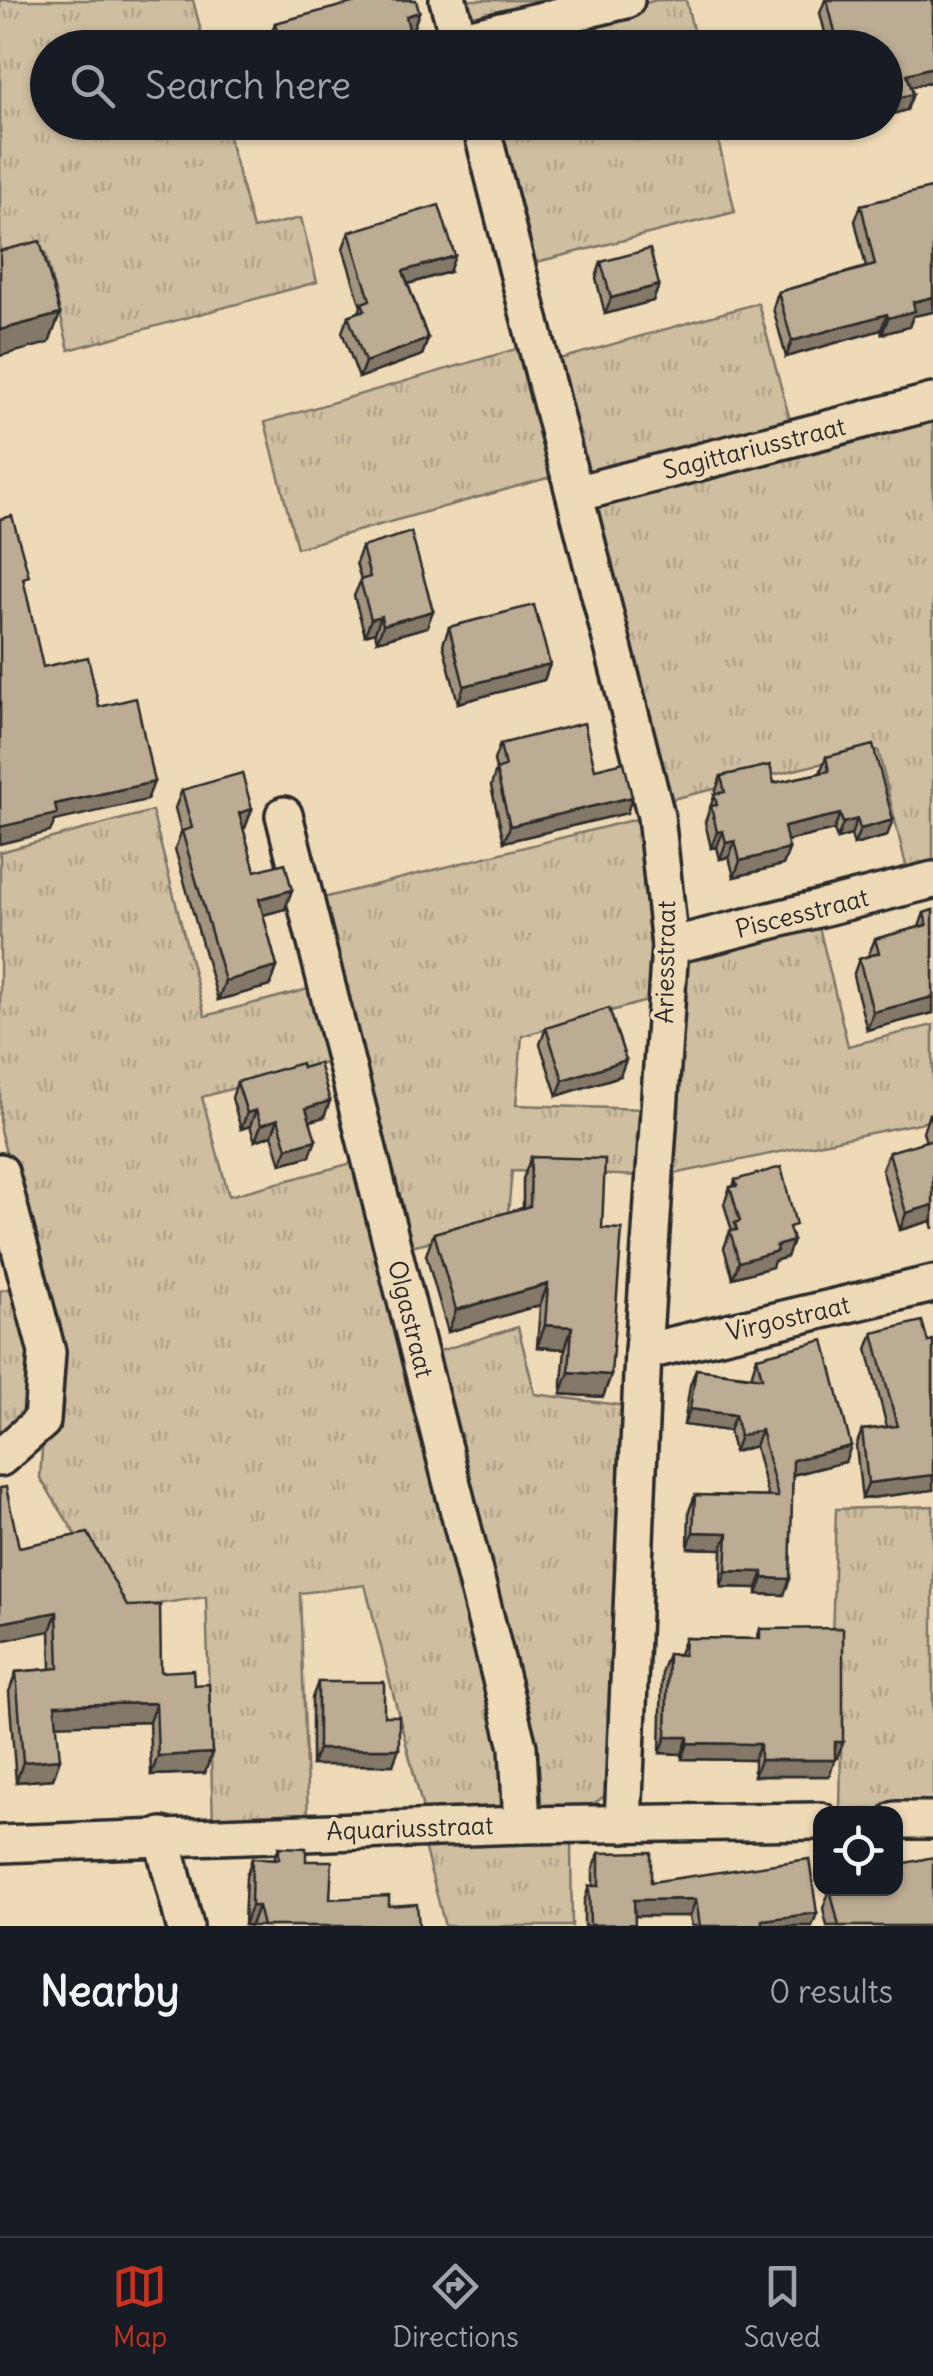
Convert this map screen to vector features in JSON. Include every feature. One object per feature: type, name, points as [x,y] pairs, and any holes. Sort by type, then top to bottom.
[{"type":"street","points":[[448,0],[456,30]]},
{"type":"street","points":[[513,30],[626,0]]},
{"type":"street","name":"Ariesstraat","points":[[485,140],[656,816],[670,946],[643,1352],[624,1824]]},
{"type":"street","name":"Sagittariusstraat","points":[[575,494],[933,402]]},
{"type":"street","name":"Olgastraat","points":[[284,816],[518,1747],[522,1824]]},
{"type":"street","name":"Piscesstraat","points":[[670,946],[933,880]]},
{"type":"street","points":[[0,1172],[47,1352],[42,1420],[0,1458]]},
{"type":"street","name":"Virgostraat","points":[[643,1352],[933,1284]]},
{"type":"street","points":[[903,1820],[933,1820]]},
{"type":"street","name":"Aquariusstraat","points":[[0,1844],[522,1824],[813,1821]]},
{"type":"street","points":[[162,1836],[185,1926]]},
{"type":"green space","points":[[0,0],[193,0],[201,30],[30,30],[30,140],[229,140],[253,229],[301,218],[317,282],[69,350],[45,252],[0,263]]},
{"type":"green space","points":[[461,0],[575,0],[478,21],[467,15]]},
{"type":"green space","points":[[657,0],[686,0],[693,30],[537,30]]},
{"type":"green space","points":[[496,140],[718,140],[735,212],[529,264]]},
{"type":"green space","points":[[758,303],[792,427],[604,473],[590,471],[582,463],[553,361]]},
{"type":"green space","points":[[526,346],[558,475],[297,548],[265,422]]},
{"type":"green space","points":[[933,410],[933,867],[908,874],[878,750],[664,801],[596,516],[598,505]]},
{"type":"green space","points":[[152,811],[205,1016],[320,986],[339,1059],[202,1097],[229,1196],[363,1160],[507,1746],[509,1812],[424,1813],[365,1585],[300,1593],[308,1819],[213,1823],[206,1597],[123,1609],[40,1478],[51,1322],[0,1130],[0,852]]},
{"type":"green space","points":[[640,818],[655,905],[654,999],[522,1036],[516,1105],[646,1109],[642,1176],[512,1171],[507,1224],[402,1248],[319,899]]},
{"type":"green space","points":[[818,923],[848,1046],[933,1025],[933,1120],[669,1175],[686,961],[697,953]]},
{"type":"green space","points":[[20,1285],[37,1356],[30,1412],[0,1441],[0,1291]]},
{"type":"green space","points":[[518,1327],[535,1394],[627,1406],[609,1790],[594,1804],[574,1809],[533,1809],[429,1354]]},
{"type":"green space","points":[[933,1506],[933,1808],[840,1806],[843,1640],[832,1639],[836,1509]]},
{"type":"green space","points":[[571,1841],[572,1926],[445,1926],[423,1842]]},
{"type":"building","points":[[364,0],[416,0],[419,12],[406,16],[409,29],[405,30],[277,30],[275,23]]},
{"type":"building","points":[[827,0],[933,0],[933,67],[907,74],[913,94],[903,97],[903,30],[834,30]]},
{"type":"building","points":[[931,188],[933,297],[913,302],[915,311],[888,318],[887,314],[792,341],[778,292],[875,265],[861,205]]},
{"type":"building","points":[[439,205],[455,256],[403,271],[428,339],[365,362],[348,316],[365,310],[362,303],[370,300],[349,232]]},
{"type":"building","points":[[40,241],[60,314],[0,330],[0,251]]},
{"type":"building","points":[[650,249],[659,285],[611,298],[601,262]]},
{"type":"building","points":[[12,516],[29,576],[23,578],[43,667],[88,657],[99,707],[136,698],[154,782],[55,804],[57,814],[0,827],[0,519]]},
{"type":"building","points":[[411,532],[433,611],[383,625],[381,616],[371,619],[360,580],[370,577],[362,547]]},
{"type":"building","points":[[534,605],[550,664],[464,686],[449,627]]},
{"type":"building","points":[[584,723],[595,769],[624,762],[632,797],[510,826],[496,770],[505,767],[500,744]]},
{"type":"building","points":[[873,745],[893,820],[860,829],[857,819],[843,823],[840,814],[784,827],[789,849],[740,861],[735,841],[726,843],[723,831],[717,832],[711,806],[717,805],[714,794],[725,792],[721,776],[770,765],[774,783],[829,771],[826,757]]},
{"type":"building","points":[[242,773],[252,809],[239,813],[255,871],[285,863],[292,890],[259,899],[277,967],[225,981],[182,831],[192,828],[182,790]]},
{"type":"building","points":[[933,910],[933,997],[873,1012],[859,959],[879,953],[875,939],[927,925],[924,913]]},
{"type":"building","points":[[609,1008],[626,1060],[563,1080],[546,1028]]},
{"type":"building","points":[[301,1063],[302,1068],[319,1063],[330,1101],[306,1108],[316,1140],[287,1148],[278,1119],[261,1125],[256,1110],[247,1113],[237,1082]]},
{"type":"building","points":[[933,1139],[933,1205],[906,1213],[889,1152]]},
{"type":"building","points":[[531,1157],[605,1159],[602,1228],[622,1229],[611,1375],[569,1372],[572,1327],[545,1325],[548,1284],[456,1310],[434,1233],[530,1206]]},
{"type":"building","points":[[781,1167],[796,1225],[789,1227],[793,1241],[776,1246],[777,1251],[739,1262],[730,1231],[737,1230],[735,1223],[740,1221],[730,1187],[737,1186],[735,1180]]},
{"type":"building","points":[[922,1321],[928,1342],[933,1340],[933,1475],[868,1483],[862,1430],[897,1426],[873,1333]]},
{"type":"building","points":[[824,1340],[851,1446],[793,1460],[790,1579],[763,1578],[763,1572],[726,1571],[728,1533],[693,1532],[695,1495],[778,1497],[761,1430],[740,1436],[735,1415],[690,1409],[696,1369],[762,1378],[757,1357]]},
{"type":"building","points":[[6,1487],[19,1547],[88,1533],[127,1606],[160,1605],[161,1672],[193,1670],[194,1685],[209,1684],[212,1753],[158,1756],[156,1703],[55,1705],[60,1759],[23,1762],[16,1672],[59,1668],[57,1612],[0,1623],[0,1488]]},
{"type":"building","points":[[843,1628],[843,1742],[835,1742],[835,1760],[760,1760],[760,1744],[688,1743],[688,1737],[666,1737],[668,1654],[684,1655],[685,1638],[760,1639],[760,1629]]},
{"type":"building","points":[[318,1682],[384,1682],[384,1716],[399,1716],[399,1749],[318,1749]]},
{"type":"building","points":[[279,1847],[306,1848],[306,1861],[332,1861],[330,1899],[389,1896],[389,1906],[417,1904],[419,1926],[263,1926],[258,1906],[251,1906],[252,1858],[279,1859]]},
{"type":"building","points":[[651,1852],[651,1882],[809,1859],[817,1913],[762,1920],[762,1926],[700,1926],[696,1899],[634,1900],[635,1924],[590,1925],[589,1886],[599,1886],[599,1853]]},
{"type":"building","points":[[933,1857],[933,1926],[839,1926],[832,1896],[903,1896],[903,1863]]}]
